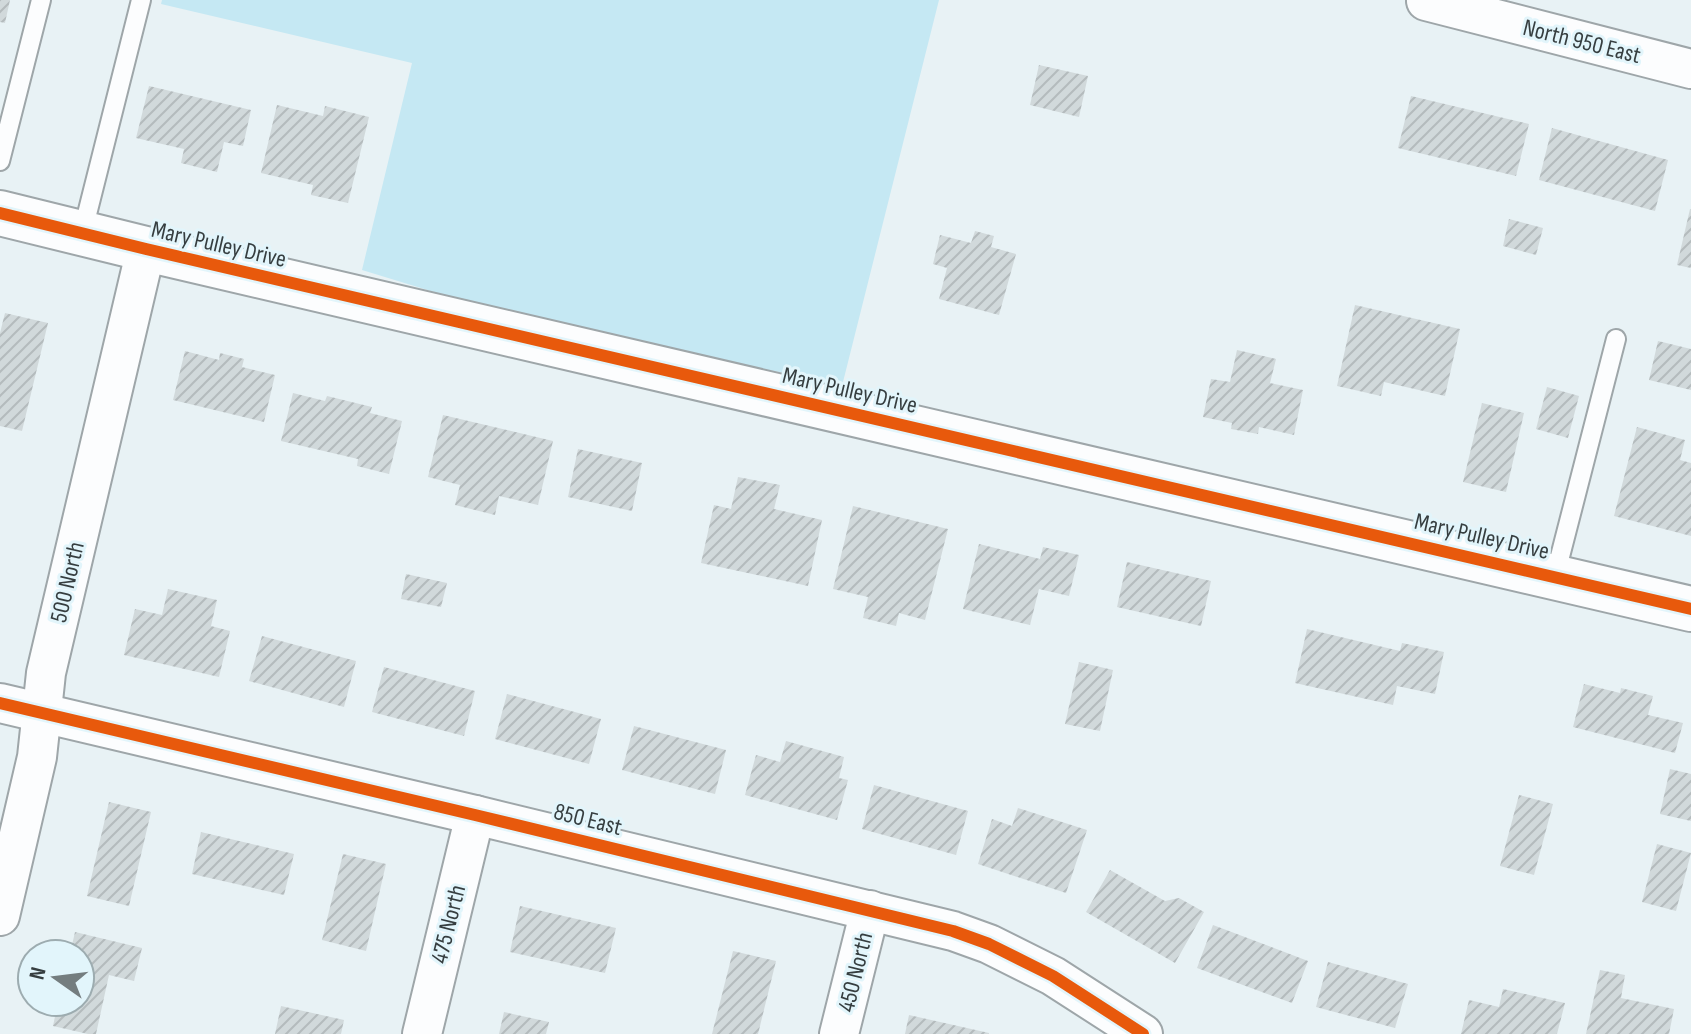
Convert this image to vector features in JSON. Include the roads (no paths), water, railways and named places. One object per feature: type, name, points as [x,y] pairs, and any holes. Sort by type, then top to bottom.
[{"type":"street","name":"North 950 East","points":[[1426,1],[1691,69]]},
{"type":"street","name":"Mary Pulley Drive","points":[[0,213],[1691,609]]},
{"type":"street","name":"500 North","points":[[0,916],[37,757],[46,673],[146,249]]},
{"type":"street","name":"850 East","points":[[0,703],[953,931],[989,944],[1053,976],[1143,1034]]},
{"type":"street","name":"475 North","points":[[422,1034],[475,815]]},
{"type":"street","name":"450 North","points":[[839,1034],[870,910]]},
{"type":"lane","points":[[0,161],[41,0]]},
{"type":"lane","points":[[82,234],[141,0]]},
{"type":"lane","points":[[1555,576],[1616,339]]}]
